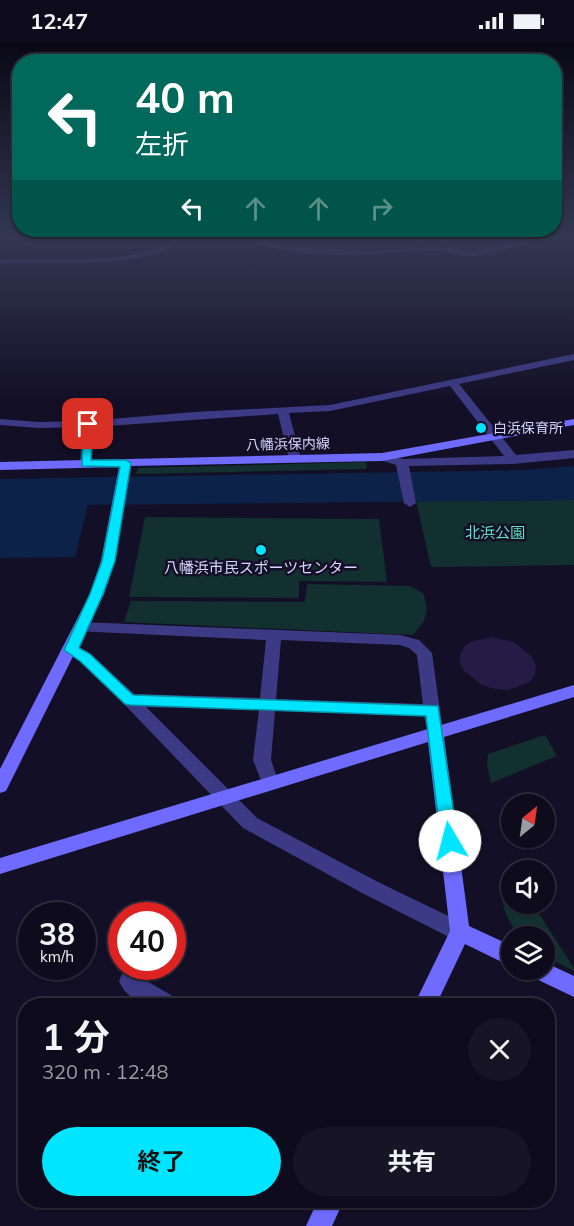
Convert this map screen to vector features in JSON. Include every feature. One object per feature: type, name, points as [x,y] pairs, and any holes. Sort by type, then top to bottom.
[{"type":"street","points":[[0,422],[39,425],[88,424],[330,408],[574,357]]},
{"type":"street","points":[[451,381],[513,460]]},
{"type":"street","points":[[283,410],[295,459]]},
{"type":"street","name":"八幡浜保内線","points":[[0,466],[86,464],[125,469],[295,459],[382,457],[574,422]]},
{"type":"street","points":[[86,464],[88,424]]},
{"type":"street","points":[[382,457],[402,467],[574,454]]},
{"type":"street","points":[[402,467],[410,503]]},
{"type":"street","points":[[0,786],[71,650],[97,594],[108,561],[125,469]]},
{"type":"street","points":[[80,627],[400,640],[414,644],[424,653],[460,932],[428,998]]},
{"type":"street","points":[[270,783],[262,760],[274,635]]},
{"type":"street","points":[[71,650],[85,658],[130,700],[250,823],[371,888],[501,952]]},
{"type":"street","points":[[0,866],[574,691]]},
{"type":"street","points":[[130,700],[432,710]]},
{"type":"street","points":[[555,978],[574,987]]},
{"type":"street","points":[[130,981],[156,998]]},
{"type":"street","points":[[319,1226],[328,1208]]},
{"type":"green space","points":[[366,462],[367,469],[136,474],[138,468]]},
{"type":"green space","name":"北浜公園","points":[[574,500],[574,565],[431,567],[416,501]]},
{"type":"green space","name":"八幡浜市民スポーツセンター","points":[[145,517],[379,519],[387,582],[299,581],[299,598],[129,597]]},
{"type":"green space","points":[[307,584],[410,586],[423,593],[426,616],[413,635],[124,622],[131,601],[305,602]]},
{"type":"green space","points":[[545,735],[557,756],[491,783],[487,765],[488,754]]},
{"type":"green space","points":[[506,914],[539,914],[547,926],[513,926]]},
{"type":"green space","points":[[555,939],[574,968],[574,971],[555,961]]},
{"type":"water","points":[[574,466],[574,500],[88,505],[75,557],[0,558],[0,479],[523,470]]},
{"type":"building","points":[[491,637],[514,642],[531,656],[536,665],[535,674],[530,682],[509,690],[495,689],[482,685],[464,671],[460,663],[460,655],[464,647],[470,642]]},
{"type":"place","name":"白浜保育所","points":[[481,428]]},
{"type":"place","name":"八幡浜市民スポーツセンター","points":[[261,550]]},
{"type":"route","points":[[88,424],[86,464],[126,463],[108,561],[97,594],[71,650],[85,658],[130,700],[432,710],[450,841]]}]
